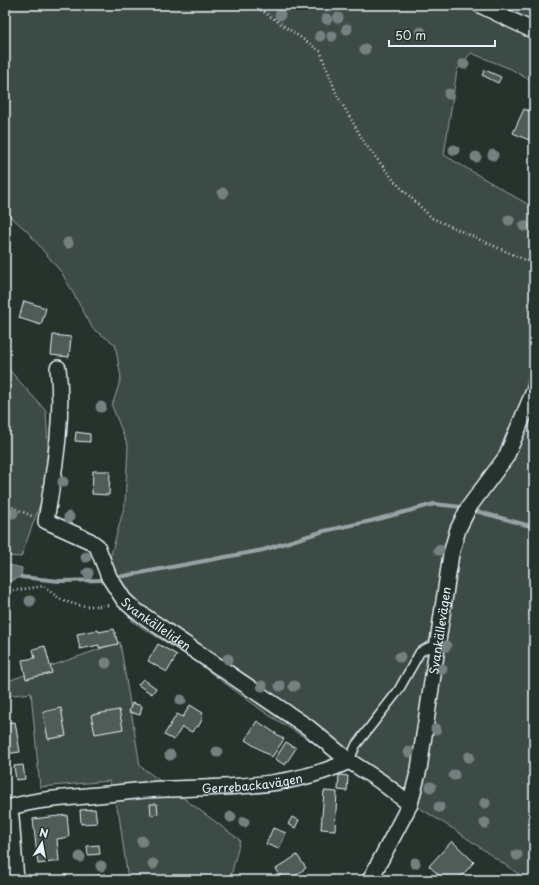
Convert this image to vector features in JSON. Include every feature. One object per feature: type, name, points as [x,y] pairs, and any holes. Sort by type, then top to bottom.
[{"type":"street","points":[[480,5],[534,31]]},
{"type":"street","points":[[46,521],[56,453],[60,385],[58,368]]},
{"type":"street","name":"Svankällevägen","points":[[370,880],[410,804],[419,769],[451,554],[458,530],[469,507],[506,458],[534,391]]},
{"type":"street","name":"Svankälleliden","points":[[46,521],[90,541],[97,546],[109,577],[124,600],[155,624],[309,728],[349,761],[380,781],[410,804]]},
{"type":"street","name":"Gerrebackavägen","points":[[7,808],[33,801],[161,789],[227,787],[280,783],[330,770],[349,761]]},
{"type":"street","points":[[7,808],[11,817],[16,880]]},
{"type":"lane","points":[[349,761],[356,745],[398,690],[420,652],[429,647],[436,649]]},
{"type":"path","points":[[254,5],[320,51],[337,95],[366,145],[396,183],[432,218],[534,264]]},
{"type":"path","points":[[5,504],[46,521]]},
{"type":"path","points":[[5,592],[44,586],[51,593],[67,602],[90,607],[114,604],[124,600]]},
{"type":"shaded area","points":[[5,5],[534,5],[534,83],[511,69],[471,53],[457,70],[444,155],[534,208],[534,348],[526,387],[534,388],[534,880],[527,880],[455,830],[267,714],[192,659],[132,621],[133,600],[109,562],[125,504],[128,446],[112,406],[121,378],[115,344],[93,329],[62,273],[26,230],[5,212]]},
{"type":"shaded area","points":[[5,365],[46,411],[48,447],[44,493],[21,557],[5,556]]},
{"type":"shaded area","points":[[5,564],[22,568],[21,577],[10,581],[5,580]]},
{"type":"shaded area","points":[[120,642],[140,766],[240,840],[230,880],[128,880],[119,815],[109,781],[40,787],[31,693],[5,696],[5,682]]},
{"type":"building","points":[[485,70],[501,77],[498,83],[482,75]]},
{"type":"building","points":[[524,109],[534,113],[534,128],[529,140],[513,133]]},
{"type":"building","points":[[24,301],[46,308],[41,325],[19,318]]},
{"type":"building","points":[[53,335],[71,337],[69,357],[51,355]]},
{"type":"building","points":[[76,432],[90,434],[90,442],[75,441]]},
{"type":"building","points":[[93,471],[110,471],[109,495],[92,494]]},
{"type":"building","points":[[114,629],[118,644],[99,648],[99,645],[80,649],[77,634]]},
{"type":"building","points":[[158,644],[177,655],[167,672],[148,661]]},
{"type":"building","points":[[45,646],[52,673],[26,679],[22,660],[35,658],[33,649]]},
{"type":"building","points":[[143,679],[156,688],[152,694],[138,685]]},
{"type":"building","points":[[132,703],[142,706],[140,715],[129,712]]},
{"type":"building","points":[[190,705],[203,713],[201,717],[203,718],[198,727],[196,726],[192,732],[182,727],[174,740],[164,735],[177,714],[183,717]]},
{"type":"building","points":[[61,708],[66,736],[48,739],[43,712]]},
{"type":"building","points":[[119,710],[123,729],[95,734],[91,715]]},
{"type":"building","points":[[257,721],[284,739],[272,757],[245,740]]},
{"type":"building","points":[[15,722],[20,752],[5,754],[5,723]]},
{"type":"building","points":[[286,742],[296,748],[285,765],[275,759]]},
{"type":"building","points":[[23,765],[25,779],[16,780],[14,766]]},
{"type":"building","points":[[339,775],[348,776],[347,791],[338,790]]},
{"type":"building","points":[[324,791],[337,792],[335,830],[321,829]]},
{"type":"building","points":[[150,804],[157,804],[158,814],[151,815]]},
{"type":"building","points":[[95,809],[97,823],[81,824],[80,810]]},
{"type":"building","points":[[67,815],[69,837],[57,839],[59,861],[38,864],[33,819]]},
{"type":"building","points":[[292,817],[299,820],[295,828],[288,824]]},
{"type":"building","points":[[273,828],[286,833],[279,849],[266,844]]},
{"type":"building","points":[[452,841],[474,862],[458,880],[444,880],[429,866]]},
{"type":"building","points":[[99,845],[100,854],[88,855],[87,846]]},
{"type":"building","points":[[297,855],[306,868],[289,880],[284,880],[276,869]]},
{"type":"building","points":[[106,874],[107,880],[94,880],[93,876]]},
{"type":"building","points":[[67,875],[68,880],[41,880]]},
{"type":"waterway","points":[[113,578],[263,550],[324,531],[371,521],[434,504],[462,507]]},
{"type":"waterway","points":[[472,510],[534,527]]},
{"type":"waterway","points":[[21,577],[59,581],[106,580]]}]
